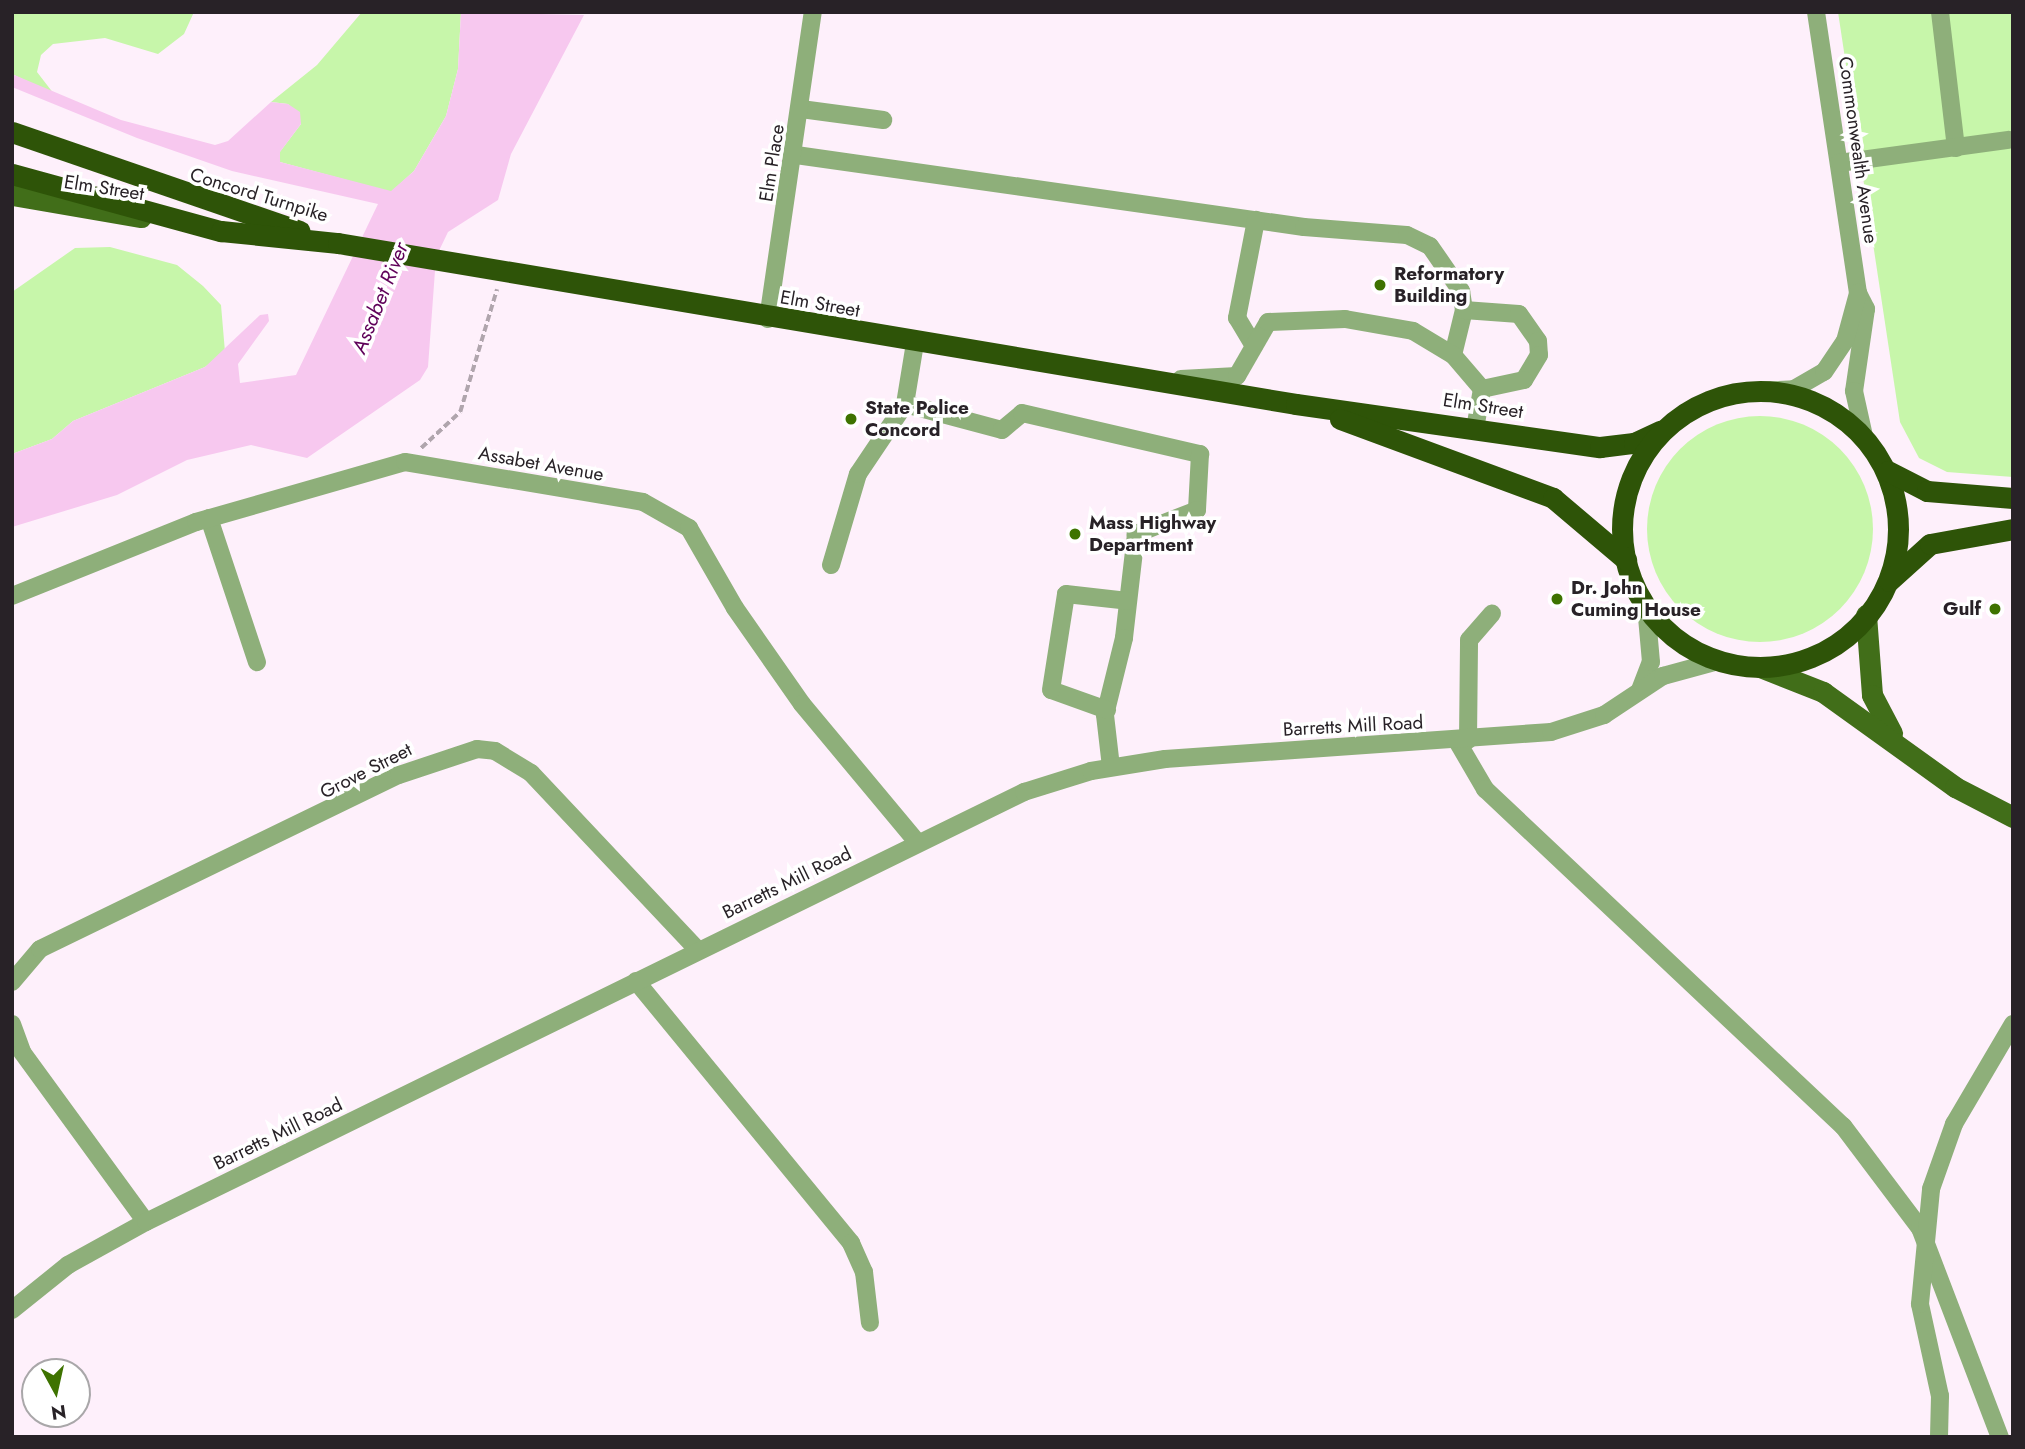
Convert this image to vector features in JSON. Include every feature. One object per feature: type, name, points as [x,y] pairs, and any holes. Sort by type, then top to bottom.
[{"type":"highway","name":"Concord Turnpike","points":[[12,132],[158,187],[338,243]]},
{"type":"highway","name":"Concord Turnpike","points":[[12,174],[188,225],[338,243]]},
{"type":"highway","name":"Elm Street","points":[[338,243],[915,343],[1296,404],[1600,447],[1634,443],[1660,431],[1700,404],[1759,391]]},
{"type":"highway","points":[[1759,391],[1819,405],[1864,436],[1888,471],[1896,545],[1880,594]]},
{"type":"highway","name":"Elm Street","points":[[1296,404],[1528,486],[1575,511],[1626,560]]},
{"type":"highway","points":[[1660,431],[1629,489],[1626,560],[1646,606],[1673,637],[1718,661],[1759,667],[1819,655],[1866,615],[1880,594],[1930,544],[2013,529]]},
{"type":"highway","points":[[1888,471],[1927,491],[2013,498]]},
{"type":"main road","name":"Elm Street","points":[[12,195],[188,225]]},
{"type":"main road","points":[[1866,615],[1872,695],[1909,754]]},
{"type":"main road","points":[[1759,667],[1823,692],[1909,754],[2013,817]]},
{"type":"street","name":"Elm Place","points":[[768,318],[796,155],[813,12]]},
{"type":"street","name":"Commonwealth Avenue","points":[[1816,12],[1858,293],[1865,323],[1854,391],[1864,436]]},
{"type":"street","points":[[1940,12],[1956,148]]},
{"type":"street","points":[[801,109],[883,120]]},
{"type":"street","points":[[1839,163],[2008,140]]},
{"type":"street","points":[[796,155],[1256,220],[1407,235],[1430,246],[1449,267],[1464,310],[1453,355]]},
{"type":"street","points":[[1254,346],[1237,318],[1256,220]]},
{"type":"street","name":"Commonwealth Avenue","points":[[1759,391],[1794,389],[1825,372],[1849,333],[1858,293]]},
{"type":"street","points":[[1464,310],[1519,314],[1538,341],[1539,355],[1524,380],[1482,389]]},
{"type":"street","points":[[1152,381],[1237,376],[1268,322],[1345,319],[1413,331],[1453,355],[1482,389]]},
{"type":"street","points":[[831,565],[858,474],[905,404],[915,343]]},
{"type":"street","points":[[1475,428],[1482,389]]},
{"type":"street","points":[[905,404],[1002,430],[1022,413],[1200,454],[1197,510],[1136,534],[1128,601],[1107,710],[1111,767]]},
{"type":"street","name":"Assabet Avenue","points":[[12,596],[209,518],[405,462],[643,502],[676,516],[802,704],[918,843]]},
{"type":"street","points":[[209,518],[257,662]]},
{"type":"street","points":[[1107,710],[1051,690],[1066,594],[1128,601]]},
{"type":"street","points":[[1640,690],[1651,662],[1646,606]]},
{"type":"street","points":[[1492,614],[1469,640],[1463,741],[1485,789],[1843,1126],[1926,1242],[2000,1437]]},
{"type":"street","name":"Barretts Mill Road","points":[[12,1310],[68,1265],[146,1222],[1024,792],[1111,767],[1203,755],[1463,741],[1570,727],[1671,673],[1718,661]]},
{"type":"street","name":"Grove Street","points":[[12,982],[40,949],[399,775],[477,749],[495,751],[531,773],[698,950]]},
{"type":"street","points":[[636,981],[851,1243],[864,1272],[870,1323]]},
{"type":"street","points":[[12,1024],[22,1052],[146,1222]]},
{"type":"street","points":[[1939,1437],[1940,1396],[1920,1304],[1931,1189],[1954,1124],[2013,1024]]},
{"type":"path","points":[[405,462],[460,412],[500,273]]},
{"type":"green space","points":[[12,12],[194,12],[184,34],[158,54],[105,38],[53,44],[41,55],[37,72],[54,94],[12,74]]},
{"type":"green space","points":[[362,12],[461,12],[458,69],[446,116],[414,171],[391,192],[280,162],[279,153],[301,124],[288,104],[271,102],[317,65]]},
{"type":"green space","points":[[1838,12],[2013,12],[2013,477],[1947,472],[1919,458],[1900,422]]},
{"type":"green space","points":[[110,247],[177,265],[203,286],[221,305],[225,352],[205,367],[73,421],[52,439],[12,454],[12,292],[75,248]]},
{"type":"green space","points":[[1749,416],[1771,416],[1813,429],[1832,441],[1848,457],[1865,486],[1873,529],[1865,572],[1848,601],[1832,617],[1803,634],[1771,642],[1749,642],[1707,629],[1688,617],[1672,601],[1655,572],[1647,540],[1647,518],[1660,476],[1672,457],[1688,441],[1717,424]]},
{"type":"water","name":"Assabet River","points":[[461,12],[584,15],[511,154],[498,200],[448,232],[436,257],[428,367],[420,380],[307,458],[251,445],[187,460],[117,495],[12,527],[12,454],[52,439],[73,421],[205,367],[260,315],[268,314],[269,321],[238,364],[240,383],[296,375],[378,204],[232,171],[137,138],[12,87],[12,74],[121,120],[215,145],[228,141],[271,102],[288,104],[300,112],[301,124],[280,152],[280,162],[391,191],[414,171],[446,116],[458,69]]},
{"type":"place","name":"Reformatory Building","points":[[1380,285]]},
{"type":"place","name":"State Police Concord","points":[[851,419]]},
{"type":"place","name":"Mass Highway Department","points":[[1075,534]]},
{"type":"place","name":"Dr. John Cuming House","points":[[1557,599]]},
{"type":"place","name":"Gulf","points":[[1995,609]]}]
